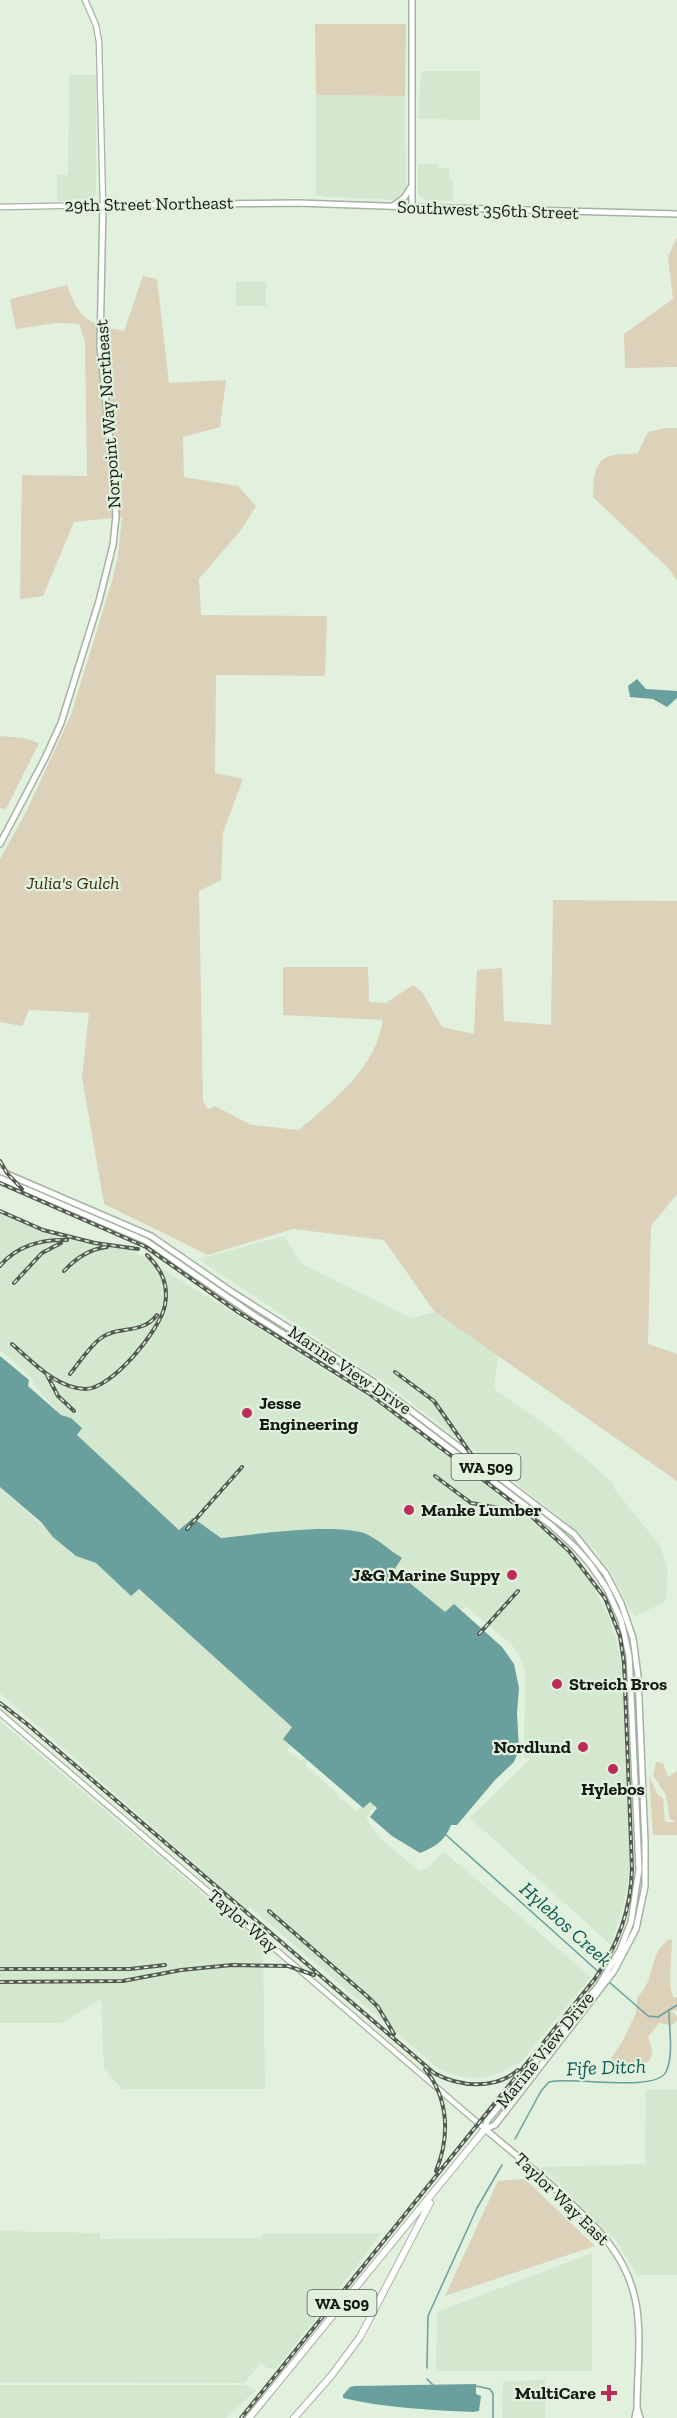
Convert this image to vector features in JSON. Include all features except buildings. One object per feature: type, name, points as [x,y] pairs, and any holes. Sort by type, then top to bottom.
[{"type":"highway","name":"WA 509","points":[[249,2418],[381,2255],[438,2190],[485,2129]]},
{"type":"highway","name":"WA 509","points":[[294,2418],[331,2376],[360,2337],[403,2252],[438,2190]]},
{"type":"main road","points":[[412,0],[412,207]]},
{"type":"main road","points":[[391,207],[404,198],[412,183]]},
{"type":"main road","name":"29th Street Northeast","points":[[103,205],[298,203]]},
{"type":"main road","name":"Southwest 356th Street","points":[[298,203],[677,214]]},
{"type":"main road","name":"Norpoint Way Northeast","points":[[0,844],[61,723],[99,601],[113,545],[116,516],[114,480],[100,346],[103,205]]},
{"type":"main road","name":"Marine View Drive","points":[[0,1171],[151,1236],[242,1299],[358,1371],[562,1524],[599,1562],[621,1603],[636,1651],[646,1861],[645,1886],[636,1929],[601,1986],[498,2121],[485,2129]]},
{"type":"main road","name":"Marine View Drive","points":[[0,1178],[146,1242],[378,1395],[551,1525],[590,1564],[616,1606],[629,1656],[639,1858],[638,1885],[631,1922],[612,1970]]},
{"type":"main road","name":"Taylor Way East","points":[[485,2129],[597,2228],[615,2251],[629,2277],[638,2320],[637,2408]]},
{"type":"main road","points":[[634,2418],[637,2408]]},
{"type":"main road","points":[[637,2408],[640,2418]]},
{"type":"street","name":"Norpoint Way Northeast","points":[[85,0],[96,25],[99,42],[103,205]]},
{"type":"street","name":"29th Street Northeast","points":[[0,207],[103,205]]},
{"type":"street","name":"Taylor Way","points":[[0,1713],[485,2129]]},
{"type":"shaded area","points":[[421,71],[480,71],[480,120],[418,119]]},
{"type":"shaded area","points":[[69,75],[96,75],[96,193],[94,198],[57,201],[57,175],[68,175]]},
{"type":"shaded area","points":[[316,95],[405,96],[406,188],[401,197],[394,200],[316,196]]},
{"type":"shaded area","points":[[418,164],[438,164],[439,168],[449,168],[449,181],[453,181],[453,201],[427,200],[418,195]]},
{"type":"shaded area","points":[[236,282],[266,282],[266,306],[236,306]]},
{"type":"shaded area","points":[[0,1211],[42,1231],[83,1242],[126,1246],[376,1402],[539,1526],[574,1559],[593,1586],[608,1615],[622,1667],[630,1869],[623,1907],[611,1945],[470,1818],[530,1759],[524,1757],[525,1672],[519,1655],[512,1645],[466,1606],[461,1610],[454,1604],[445,1613],[394,1570],[402,1558],[366,1534],[304,1530],[221,1538],[193,1518],[180,1530],[77,1435],[82,1428],[71,1418],[61,1415],[34,1385],[31,1377],[0,1350]]},
{"type":"shaded area","points":[[284,1236],[301,1263],[314,1270],[411,1318],[442,1310],[499,1347],[494,1389],[549,1427],[613,1483],[615,1490],[661,1547],[668,1573],[666,1601],[634,1617],[611,1572],[594,1550],[565,1521],[394,1389],[198,1259]]},
{"type":"shaded area","points":[[0,1487],[76,1556],[96,1563],[131,1596],[138,1589],[293,1727],[283,1739],[291,1746],[286,1750],[301,1761],[308,1754],[311,1756],[305,1765],[356,1812],[369,1797],[377,1804],[366,1818],[380,1838],[419,1871],[429,1867],[443,1851],[591,1977],[521,2062],[498,2074],[481,2078],[462,2077],[440,2070],[250,1907],[247,1910],[0,1693]]},
{"type":"shaded area","points":[[0,1721],[263,1945],[265,2089],[122,2089],[104,2069],[101,1999],[62,2023],[0,2023]]},
{"type":"shaded area","points":[[646,2090],[677,2090],[677,2275],[637,2275],[618,2243],[542,2167],[645,2164]]},
{"type":"shaded area","points":[[0,2231],[100,2233],[100,2239],[261,2238],[262,2234],[381,2234],[276,2369],[267,2368],[261,2363],[244,2383],[0,2382]]},
{"type":"shaded area","points":[[592,2253],[592,2371],[436,2371],[437,2312]]},
{"type":"shaded area","points":[[545,2380],[545,2418],[502,2418],[503,2381]]},
{"type":"shaded area","points":[[0,2385],[246,2385],[256,2390],[226,2418],[0,2418]]},
{"type":"green space","points":[[315,24],[406,24],[405,96],[316,95]]},
{"type":"green space","points":[[677,237],[677,367],[625,368],[624,334],[673,299],[668,257]]},
{"type":"green space","name":"Julia's Gulch","points":[[143,276],[157,279],[169,383],[226,380],[220,427],[183,437],[184,477],[238,486],[256,506],[241,530],[199,579],[201,615],[327,616],[325,676],[216,675],[215,773],[243,779],[223,832],[221,880],[199,891],[203,1101],[208,1109],[215,1106],[251,1125],[299,1130],[352,1082],[372,1054],[383,1020],[283,1015],[283,967],[368,967],[369,1002],[386,1003],[413,985],[422,992],[442,1027],[474,1034],[477,970],[502,968],[504,1021],[551,1025],[553,900],[677,901],[677,1194],[651,1226],[648,1344],[677,1354],[677,1481],[434,1311],[384,1240],[293,1229],[208,1255],[104,1204],[82,1077],[89,1013],[29,1010],[22,1026],[0,1022],[0,859],[26,812],[71,715],[112,581],[118,556],[122,517],[74,522],[43,596],[20,599],[22,475],[87,476],[85,342],[79,324],[56,323],[16,329],[10,299],[67,285],[76,306],[87,318],[102,326],[124,331]]},
{"type":"green space","points":[[677,428],[677,580],[669,569],[593,497],[596,471],[602,461],[614,455],[638,453],[648,432]]},
{"type":"green space","points":[[0,736],[24,738],[39,743],[6,809],[0,808]]},
{"type":"green space","points":[[656,1762],[663,1763],[668,1777],[677,1771],[677,1835],[653,1835],[649,1775],[657,1794],[663,1798],[665,1822],[676,1822],[670,1819],[666,1795],[653,1775]]},
{"type":"green space","points":[[669,1939],[672,1940],[671,1987],[674,1998],[677,1997],[677,2010],[671,2011],[677,2016],[677,2021],[672,2025],[659,2023],[648,2037],[652,2055],[651,2059],[644,2064],[625,2067],[607,2065],[622,2042],[636,2013],[637,1997],[647,1983],[654,1960],[662,1945]]},
{"type":"green space","points":[[525,2179],[595,2246],[445,2296],[498,2181]]},
{"type":"water","points":[[637,679],[646,689],[677,691],[677,698],[667,707],[653,699],[630,697],[628,686]]},
{"type":"water","points":[[0,1356],[29,1380],[28,1386],[61,1415],[71,1418],[82,1428],[77,1435],[179,1530],[193,1518],[221,1538],[314,1529],[350,1530],[364,1533],[402,1558],[394,1570],[445,1612],[454,1604],[502,1647],[514,1664],[519,1688],[517,1713],[519,1750],[514,1762],[495,1780],[457,1825],[451,1825],[439,1843],[420,1853],[392,1836],[370,1817],[377,1808],[370,1802],[363,1808],[283,1739],[292,1727],[139,1589],[131,1596],[96,1563],[76,1556],[0,1487]]},
{"type":"water","points":[[476,2384],[476,2394],[481,2396],[479,2411],[473,2412],[392,2406],[343,2398],[350,2387],[355,2386]]},
{"type":"waterway","name":"Hylebos Creek","points":[[445,1834],[602,1975]]},
{"type":"waterway","name":"Hylebos Creek","points":[[608,1981],[648,2016],[658,2017],[677,2005]]},
{"type":"waterway","name":"Fife Ditch","points":[[515,2139],[541,2091],[549,2082],[630,2083],[659,2078],[666,2072],[670,2058],[669,2012]]},
{"type":"waterway","name":"Fife Ditch","points":[[427,2368],[428,2316],[477,2208],[502,2165]]},
{"type":"waterway","name":"Fife Ditch","points":[[427,2379],[433,2385]]},
{"type":"waterway","name":"Fife Ditch","points":[[476,2386],[490,2389],[493,2394],[493,2418]]},
{"type":"railway","points":[[0,1161],[7,1173],[22,1189]]},
{"type":"railway","points":[[0,1183],[146,1247],[238,1312],[368,1393],[532,1517],[569,1551],[605,1598],[620,1636],[624,1663],[632,1868],[626,1913],[610,1954],[594,1980],[241,2418]]},
{"type":"railway","points":[[0,1211],[43,1230],[95,1243],[138,1249]]},
{"type":"railway","points":[[0,1266],[14,1253],[30,1245],[67,1240]]},
{"type":"railway","points":[[14,1283],[42,1253],[61,1243]]},
{"type":"railway","points":[[64,1271],[83,1255],[107,1247]]},
{"type":"railway","points":[[12,1344],[46,1373],[74,1388],[96,1387],[108,1380],[145,1342],[165,1305],[166,1290],[163,1277],[147,1255]]},
{"type":"railway","points":[[70,1374],[88,1350],[101,1338],[115,1332],[137,1328],[157,1315]]},
{"type":"railway","points":[[395,1372],[434,1401],[489,1480]]},
{"type":"railway","points":[[47,1375],[58,1396],[74,1411]]},
{"type":"railway","points":[[187,1529],[242,1467]]},
{"type":"railway","points":[[435,1476],[471,1503],[521,1512]]},
{"type":"railway","points":[[479,1634],[518,1591]]},
{"type":"railway","points":[[0,1703],[434,2073],[454,2081],[477,2084],[499,2081],[518,2070]]},
{"type":"railway","points":[[269,1911],[368,1997],[378,2007],[394,2034]]},
{"type":"railway","points":[[0,1969],[130,1969],[165,1965]]},
{"type":"railway","points":[[0,1982],[123,1981],[181,1970],[232,1965],[288,1966],[314,1975]]},
{"type":"railway","points":[[425,2069],[439,2093],[445,2118],[444,2145],[436,2171]]},
{"type":"place","name":"Jesse Engineering","points":[[247,1413]]},
{"type":"place","name":"Manke Lumber","points":[[409,1510]]},
{"type":"place","name":"J&G Marine Suppy","points":[[512,1575]]},
{"type":"place","name":"Streich Bros","points":[[557,1684]]},
{"type":"place","name":"Nordlund","points":[[583,1747]]},
{"type":"place","name":"Hylebos","points":[[613,1769]]},
{"type":"place","name":"MultiCare","points":[[609,2393]]}]
